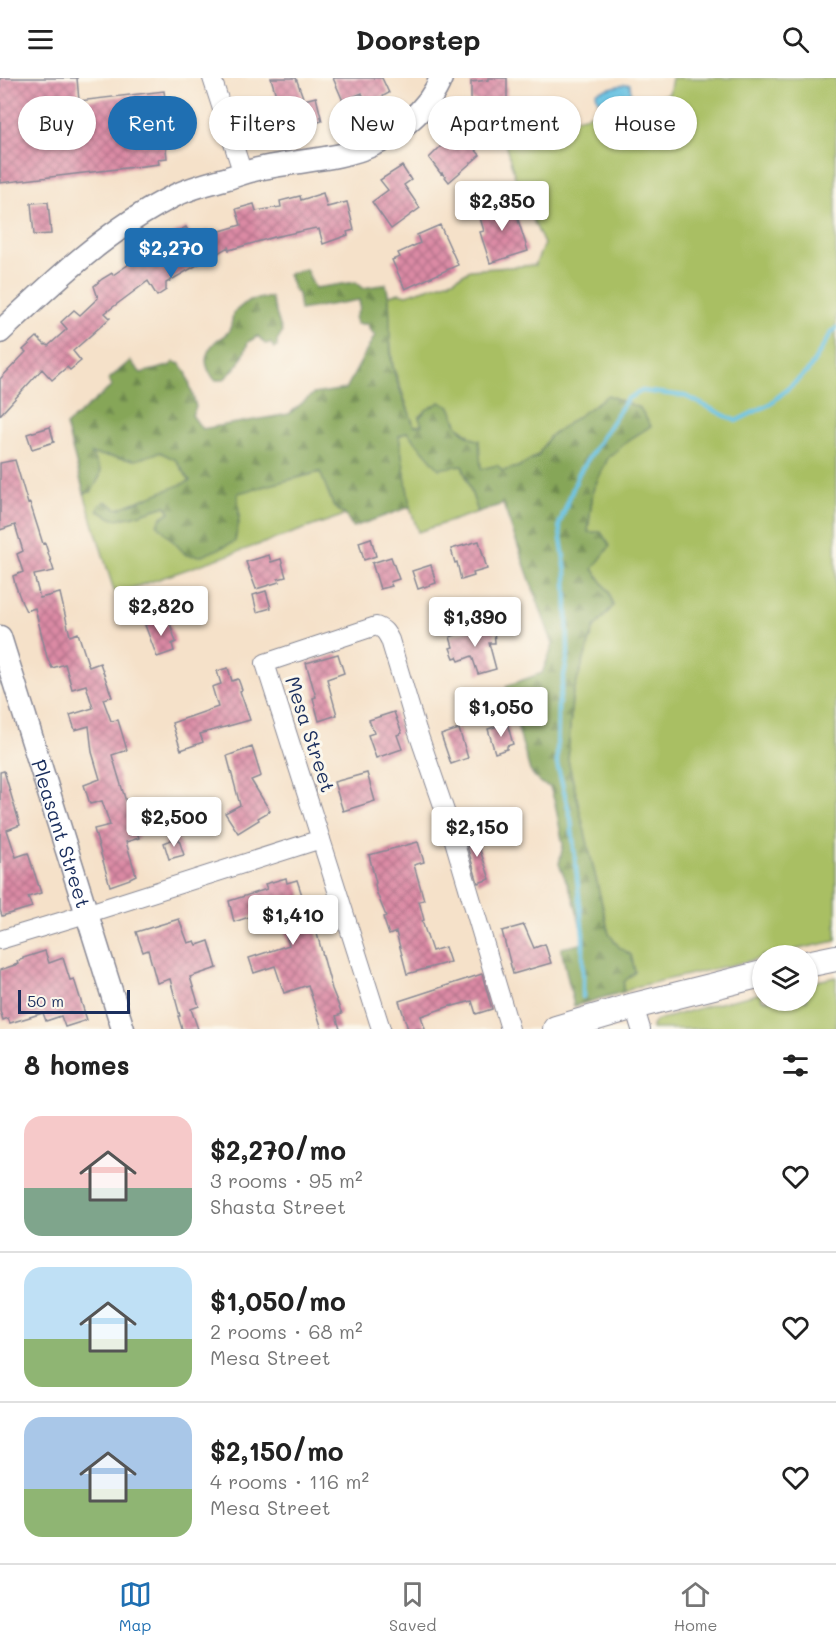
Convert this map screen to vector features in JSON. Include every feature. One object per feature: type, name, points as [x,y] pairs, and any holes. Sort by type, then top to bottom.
[{"type":"main road","points":[[818,962],[836,958]]},
{"type":"main road","points":[[556,1029],[637,1017],[752,977]]},
{"type":"street","points":[[212,78],[243,174]]},
{"type":"street","points":[[0,332],[75,264],[136,218],[196,186],[264,168],[324,159],[374,145],[416,115],[433,94],[441,78]]},
{"type":"street","name":"Mesa Street","points":[[381,1029],[265,663],[376,626],[382,628],[390,640],[417,730],[447,817],[510,1029]]},
{"type":"street","name":"Pleasant Street","points":[[0,637],[123,1029]]},
{"type":"street","points":[[0,940],[321,838]]},
{"type":"green space","points":[[672,78],[836,78],[836,941],[817,945],[752,945],[752,960],[639,986],[623,992],[624,982],[635,972],[631,955],[619,947],[609,934],[568,760],[572,697],[594,628],[613,606],[609,592],[593,569],[588,532],[593,490],[608,458],[650,426],[640,408],[608,395],[549,437],[538,455],[518,467],[503,471],[481,469],[477,450],[469,435],[458,427],[455,418],[440,402],[419,417],[422,426],[414,426],[393,366],[389,328],[389,296],[399,293],[406,295],[453,280],[470,270],[535,265],[544,244],[519,190],[507,150],[581,150],[581,117],[593,114],[593,150],[697,150],[697,96],[661,96],[669,94]]},
{"type":"green space","points":[[306,269],[315,288],[356,282],[363,288],[386,284],[392,364],[414,426],[422,425],[419,418],[426,410],[440,402],[450,407],[456,422],[464,433],[479,440],[481,469],[497,465],[503,471],[518,467],[538,456],[549,437],[608,395],[640,408],[651,426],[630,439],[608,458],[593,490],[588,532],[601,532],[610,546],[593,569],[609,592],[613,606],[594,628],[572,697],[568,760],[609,934],[619,947],[631,955],[635,972],[624,982],[623,992],[574,1006],[561,948],[585,943],[573,897],[559,864],[563,845],[555,803],[550,787],[540,783],[530,771],[506,686],[542,673],[553,645],[503,504],[478,512],[462,465],[439,469],[407,432],[399,436],[410,507],[353,527],[345,515],[334,507],[320,472],[238,493],[239,518],[235,542],[202,556],[186,555],[157,524],[170,512],[166,506],[131,517],[114,519],[98,511],[99,506],[105,501],[118,509],[190,481],[176,460],[160,452],[136,460],[91,454],[100,470],[100,476],[91,492],[84,493],[66,425],[112,386],[108,380],[130,361],[141,373],[169,366],[174,362],[180,364],[186,371],[196,407],[192,415],[202,429],[289,414],[313,394],[346,389],[375,335],[367,324],[357,324],[355,318],[360,307],[359,300],[300,310],[298,294],[288,274]]},
{"type":"green space","points":[[271,297],[282,332],[277,341],[277,347],[274,348],[271,343],[265,344],[258,336],[248,342],[242,358],[232,372],[223,380],[215,380],[208,370],[207,355],[216,341],[229,330],[233,313],[249,300]]},
{"type":"green space","points":[[407,432],[414,439],[462,465],[478,512],[418,532],[410,507],[399,436]]},
{"type":"green space","points":[[160,452],[176,460],[190,481],[118,509],[98,511],[114,519],[131,517],[166,506],[170,512],[162,517],[239,518],[237,493],[321,472],[334,507],[345,515],[115,594],[84,493],[91,492],[101,471],[90,454],[136,460]]},
{"type":"green space","points":[[836,977],[836,1029],[652,1029],[655,1021],[752,995],[752,1011],[818,1011],[818,981]]},
{"type":"water","points":[[630,84],[631,93],[619,96],[597,96],[596,93]]},
{"type":"building","points":[[0,78],[77,78],[79,96],[18,96],[18,150],[96,150],[96,99],[108,98],[108,150],[166,150],[167,158],[158,159],[159,164],[0,183]]},
{"type":"building","points":[[271,78],[296,78],[303,96],[276,96]]},
{"type":"building","points":[[333,78],[382,78],[389,93],[384,96],[363,96],[362,93],[355,96],[341,96]]},
{"type":"building","points":[[488,78],[507,78],[507,96],[471,96],[471,82],[488,80]]},
{"type":"building","points":[[164,91],[165,96],[122,96]]},
{"type":"building","points":[[317,101],[322,121],[317,122]]},
{"type":"building","points":[[437,150],[475,150],[480,155],[449,182],[429,158]]},
{"type":"building","points":[[402,166],[411,180],[404,185],[420,208],[391,229],[372,202],[388,190],[380,180]]},
{"type":"building","points":[[323,193],[327,207],[347,202],[354,230],[347,232],[348,235],[323,244],[319,229],[316,228],[229,250],[228,247],[166,283],[166,290],[157,296],[148,281],[105,313],[110,318],[73,351],[81,361],[70,370],[67,367],[52,380],[42,369],[0,415],[0,379],[26,352],[23,350],[37,337],[48,346],[67,329],[61,322],[74,310],[80,315],[98,298],[94,286],[102,279],[112,273],[113,275],[150,250],[157,261],[177,246],[170,236],[186,227],[193,239],[208,230],[210,234],[241,225],[236,209],[254,204],[256,211],[281,207],[280,201],[300,196],[301,200]]},
{"type":"building","points":[[512,201],[528,251],[490,263],[480,232],[484,231],[478,211]]},
{"type":"building","points":[[48,202],[51,234],[34,235],[31,203]]},
{"type":"building","points":[[440,225],[458,265],[405,289],[392,260],[400,257],[398,253],[420,243],[417,235]]},
{"type":"building","points":[[50,427],[54,442],[32,449],[27,434]]},
{"type":"building","points":[[15,460],[28,504],[30,503],[54,571],[34,575],[40,598],[60,593],[70,636],[78,633],[89,667],[100,663],[112,697],[103,699],[111,721],[118,720],[127,750],[112,755],[139,838],[126,842],[136,875],[110,886],[94,829],[110,825],[102,801],[90,804],[84,785],[100,779],[92,752],[89,726],[75,730],[70,715],[93,708],[86,685],[72,689],[65,664],[52,668],[47,657],[35,608],[26,611],[15,584],[13,576],[23,572],[17,554],[23,551],[15,525],[0,530],[0,463]]},
{"type":"building","points":[[371,538],[376,556],[364,560],[359,542]]},
{"type":"building","points":[[479,541],[487,569],[461,580],[451,549]]},
{"type":"building","points":[[269,555],[271,562],[281,559],[286,577],[278,579],[279,582],[256,589],[246,562]]},
{"type":"building","points":[[391,557],[399,579],[390,582],[392,586],[380,589],[372,563]]},
{"type":"building","points":[[431,565],[436,583],[418,589],[412,571]]},
{"type":"building","points":[[266,591],[271,608],[257,612],[253,595]]},
{"type":"building","points":[[163,618],[165,624],[170,623],[176,642],[172,644],[174,651],[157,657],[145,625]]},
{"type":"building","points":[[494,627],[495,643],[489,643],[496,669],[478,674],[472,656],[459,661],[457,657],[454,658],[450,648],[453,647],[450,637],[471,629]]},
{"type":"building","points":[[338,654],[344,673],[327,679],[337,715],[319,721],[313,698],[316,697],[306,663]]},
{"type":"building","points":[[228,668],[232,681],[238,679],[250,720],[200,734],[203,742],[181,750],[172,723],[218,707],[212,687],[221,684],[217,671]]},
{"type":"building","points":[[394,712],[402,733],[397,735],[402,749],[376,758],[368,735],[374,733],[369,720]]},
{"type":"building","points":[[507,723],[513,744],[495,753],[488,729]]},
{"type":"building","points":[[459,729],[468,758],[451,764],[441,735]]},
{"type":"building","points":[[252,747],[261,776],[251,780],[270,811],[238,833],[225,813],[240,805],[227,756]]},
{"type":"building","points":[[4,771],[20,825],[7,830],[16,857],[28,853],[41,893],[28,897],[32,907],[2,916],[0,910],[0,772]]},
{"type":"building","points":[[367,773],[375,801],[343,811],[334,782]]},
{"type":"building","points":[[474,833],[490,879],[478,883],[464,836]]},
{"type":"building","points":[[178,837],[184,855],[169,859],[164,843]]},
{"type":"building","points":[[418,842],[424,862],[414,865],[424,900],[419,901],[424,920],[422,921],[432,951],[445,947],[450,962],[407,974],[396,932],[389,935],[383,917],[386,916],[376,891],[369,855]]},
{"type":"building","points":[[286,878],[287,883],[297,880],[310,920],[313,919],[332,989],[342,1014],[336,1016],[340,1029],[322,1029],[308,985],[284,993],[275,966],[254,973],[249,958],[289,945],[277,909],[234,922],[229,901],[267,889],[265,884]]},
{"type":"building","points":[[179,919],[188,943],[195,941],[197,945],[209,941],[217,968],[190,977],[199,1006],[191,1009],[198,1029],[182,1029],[170,979],[157,983],[148,950],[143,952],[136,932]]},
{"type":"building","points":[[524,925],[534,948],[545,944],[551,963],[513,974],[502,931]]},
{"type":"building","points":[[45,951],[49,963],[63,958],[70,980],[74,979],[87,1020],[65,1027],[61,1016],[46,1021],[43,1013],[10,1023],[8,1018],[3,1020],[0,1011],[0,970],[18,964],[17,961],[23,958]]},
{"type":"building","points":[[482,974],[492,1009],[476,1014],[472,1001],[453,1005],[421,1016],[425,1029],[408,1029],[399,1001]]},
{"type":"waterway","points":[[583,997],[583,935],[571,819],[557,764],[558,707],[568,654],[566,573],[559,525],[579,473],[627,399],[642,391],[685,396],[736,421],[770,404],[808,371],[836,328]]}]
